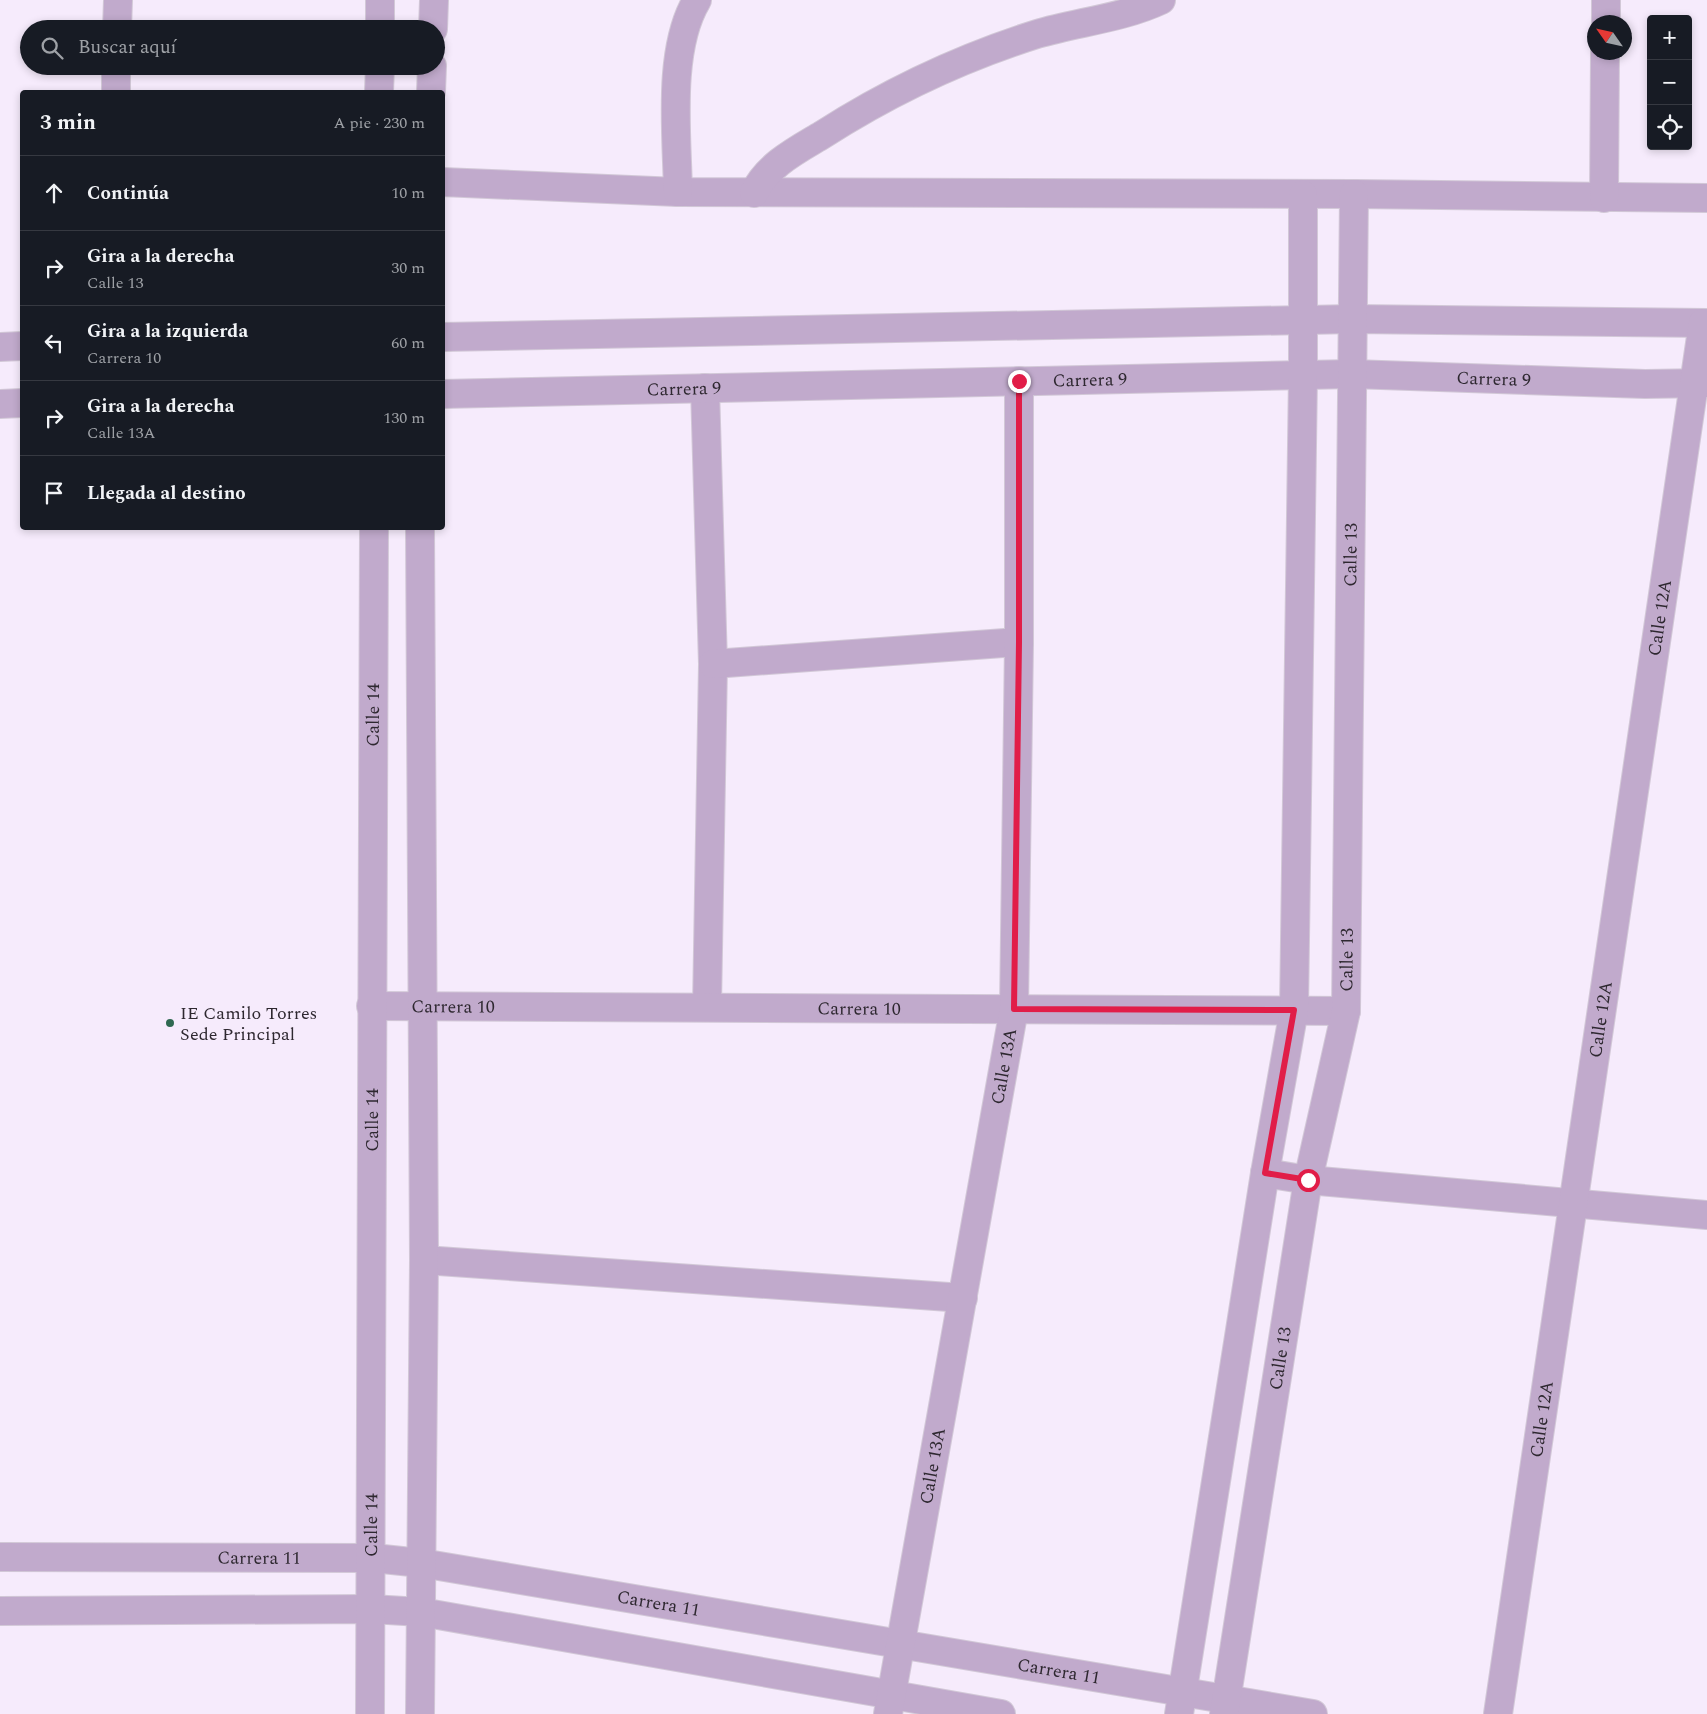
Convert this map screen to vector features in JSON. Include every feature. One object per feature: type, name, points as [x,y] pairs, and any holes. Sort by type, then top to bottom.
[{"type":"street","points":[[117,20],[118,0]]},
{"type":"street","points":[[380,0],[380,20]]},
{"type":"street","points":[[433,20],[434,0]]},
{"type":"street","points":[[678,192],[676,120],[680,41],[686,20],[697,0]]},
{"type":"street","points":[[754,193],[766,174],[789,156],[863,109],[923,78],[1010,43],[1161,0]]},
{"type":"street","points":[[1606,0],[1606,15]]},
{"type":"street","points":[[1604,198],[1606,60]]},
{"type":"street","points":[[116,75],[116,90]]},
{"type":"street","points":[[379,90],[380,75]]},
{"type":"street","points":[[431,90],[432,75]]},
{"type":"street","points":[[445,182],[678,192],[754,193],[1354,194],[1707,198]]},
{"type":"street","name":"Calle 13","points":[[1225,1706],[1308,1180],[1346,1010],[1354,194]]},
{"type":"street","points":[[1180,1703],[1265,1173],[1294,1010],[1303,375],[1303,195]]},
{"type":"street","points":[[445,337],[1352,319],[1705,323]]},
{"type":"street","name":"Calle 12A","points":[[1498,1714],[1574,1202],[1701,383],[1705,323]]},
{"type":"street","points":[[0,347],[20,346]]},
{"type":"street","name":"Carrera 9","points":[[445,394],[1352,374],[1646,384],[1701,383]]},
{"type":"street","name":"Calle 13A","points":[[890,1704],[1014,1009],[1019,642],[1019,381]]},
{"type":"street","points":[[705,388],[713,664],[707,1007]]},
{"type":"street","points":[[0,404],[20,403]]},
{"type":"street","name":"Calle 14","points":[[370,1714],[373,1558],[371,1006],[374,530]]},
{"type":"street","points":[[420,530],[421,1006],[424,1260],[420,1714]]},
{"type":"street","points":[[713,664],[1019,642]]},
{"type":"street","name":"Carrera 10","points":[[371,1006],[1346,1010]]},
{"type":"street","points":[[1265,1173],[1308,1180],[1707,1215]]},
{"type":"street","points":[[424,1260],[963,1298]]},
{"type":"street","name":"Carrera 11","points":[[0,1557],[373,1558],[422,1563],[901,1644],[1180,1703],[1313,1714]]},
{"type":"street","points":[[0,1611],[371,1609],[421,1612],[890,1704],[1001,1714]]},
{"type":"place","name":"IE Camilo Torres Sede Principal","points":[[170,1023]]},
{"type":"route","points":[[1019,381],[1019,642],[1014,1009],[1294,1010],[1265,1173],[1308,1180]]}]
